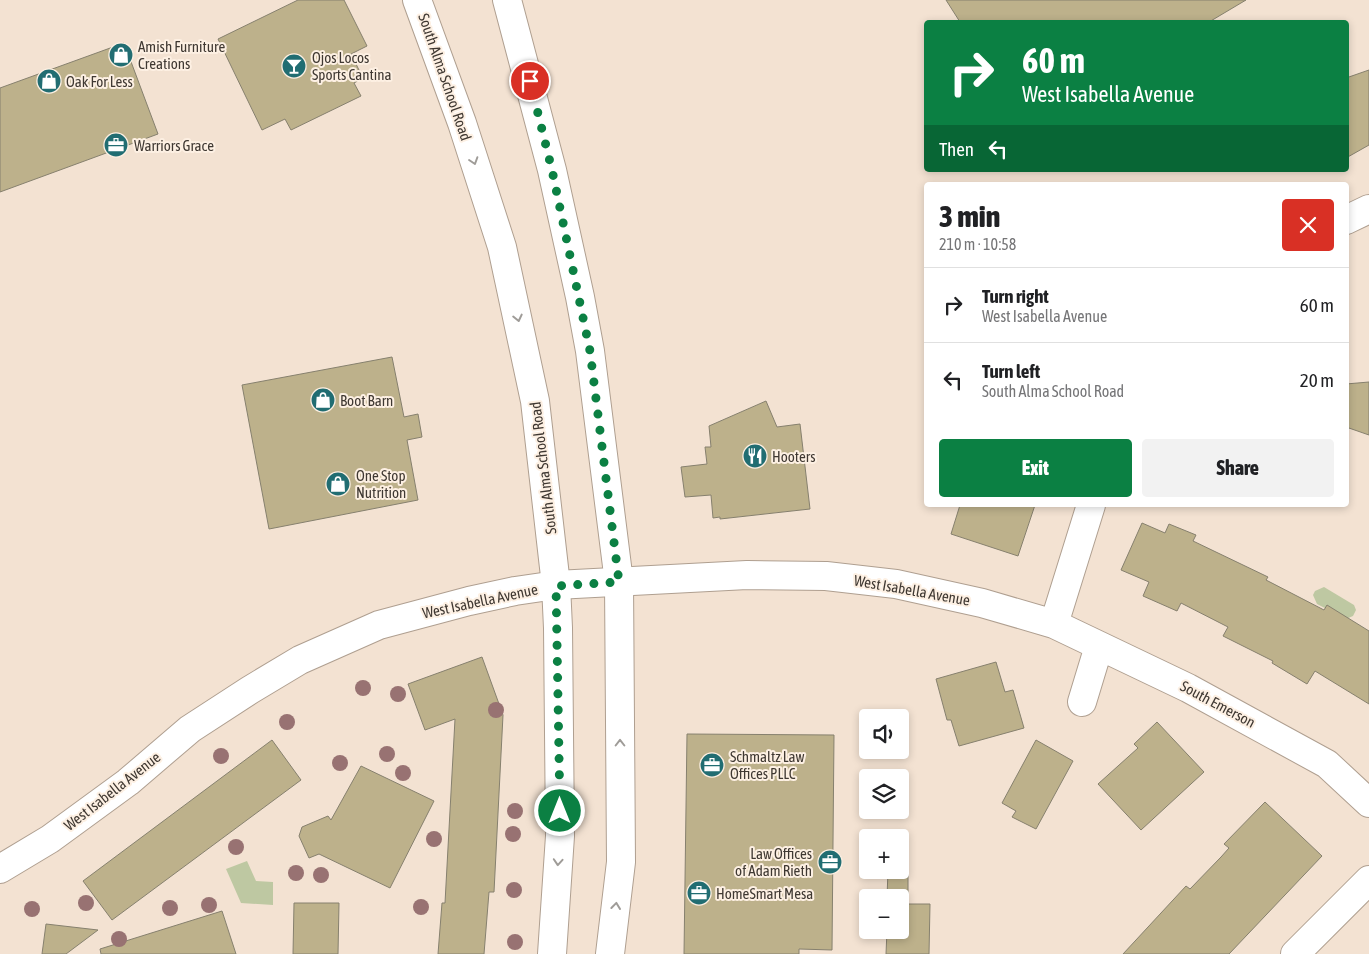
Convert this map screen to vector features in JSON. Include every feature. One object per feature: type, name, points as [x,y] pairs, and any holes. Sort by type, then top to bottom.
[{"type":"main road","name":"South Alma School Road","points":[[417,0],[462,123],[502,247],[535,401],[556,586],[560,836],[552,954]]},
{"type":"main road","points":[[507,0],[550,161],[580,297],[590,351],[619,582],[621,862],[610,954]]},
{"type":"main road","points":[[1349,219],[1369,209]]},
{"type":"main road","points":[[1054,624],[1090,507]]},
{"type":"main road","name":"West Isabella Avenue","points":[[0,869],[50,840],[128,782],[190,729],[300,660],[379,625],[469,601],[556,586],[747,575],[826,576],[896,584],[982,603],[1054,624]]},
{"type":"main road","name":"South Emerson","points":[[1054,624],[1188,688],[1328,764],[1369,803]]},
{"type":"main road","points":[[1082,702],[1099,646]]},
{"type":"main road","points":[[1295,954],[1369,880]]},
{"type":"shaded area","points":[[1324,587],[1354,605],[1356,610],[1353,616],[1346,619],[1317,604],[1313,595],[1315,591]]},
{"type":"shaded area","points":[[247,861],[256,881],[273,882],[273,905],[241,903],[226,869]]},
{"type":"building","name":"Ojos Locos Sports Cantina","points":[[298,0],[344,0],[367,46],[351,54],[363,78],[354,83],[361,96],[291,130],[285,119],[262,130],[218,39]]},
{"type":"building","points":[[946,0],[1246,0],[1212,20],[959,20]]},
{"type":"building","points":[[124,43],[158,134],[0,192],[0,88]]},
{"type":"building","points":[[1369,70],[1369,145],[1349,156],[1349,77]]},
{"type":"building","points":[[392,357],[404,417],[418,414],[422,437],[407,440],[418,500],[269,529],[242,385]]},
{"type":"building","points":[[1369,382],[1369,435],[1349,428],[1349,384]]},
{"type":"building","name":"Hooters","points":[[766,401],[777,427],[800,424],[810,509],[720,519],[720,517],[713,518],[711,495],[685,497],[681,467],[707,464],[705,447],[711,447],[709,426]]},
{"type":"building","points":[[959,507],[1034,507],[1018,556],[951,534]]},
{"type":"building","points":[[1142,523],[1165,533],[1169,524],[1196,535],[1193,541],[1268,577],[1266,580],[1324,610],[1327,605],[1369,631],[1369,704],[1315,671],[1307,684],[1272,663],[1273,661],[1223,636],[1228,627],[1181,603],[1177,611],[1143,596],[1149,582],[1121,570]]},
{"type":"building","points":[[482,657],[503,715],[494,892],[489,892],[484,954],[438,954],[442,903],[445,903],[455,719],[425,730],[408,684]]},
{"type":"building","points":[[996,662],[1005,692],[1013,690],[1024,728],[959,746],[951,720],[947,720],[936,679]]},
{"type":"building","points":[[1157,722],[1204,772],[1141,830],[1098,784],[1138,748],[1134,744]]},
{"type":"building","points":[[687,734],[834,735],[832,950],[799,949],[799,954],[684,954]]},
{"type":"building","points":[[272,740],[301,780],[112,920],[83,881]]},
{"type":"building","points":[[1036,740],[1073,761],[1036,829],[1012,817],[1016,811],[1002,803]]},
{"type":"building","points":[[361,766],[434,801],[390,888],[319,854],[309,858],[299,836],[302,827],[328,816],[331,820]]},
{"type":"building","points":[[1265,802],[1322,856],[1229,954],[1123,954],[1186,886],[1190,889],[1221,857],[1229,848],[1224,844]]},
{"type":"building","points":[[888,879],[908,879],[908,889],[887,889]]},
{"type":"building","points":[[294,903],[339,903],[338,954],[293,954]]},
{"type":"building","points":[[909,904],[930,904],[929,954],[886,954],[887,939],[909,939]]},
{"type":"building","points":[[222,911],[236,954],[101,954],[100,949]]},
{"type":"building","points":[[46,924],[98,930],[66,954],[42,954]]},
{"type":"place","name":"Amish Furniture Creations","points":[[121,55]]},
{"type":"place","name":"Ojos Locos Sports Cantina","points":[[294,66]]},
{"type":"place","name":"Oak For Less","points":[[49,81]]},
{"type":"place","name":"Warriors Grace","points":[[116,145]]},
{"type":"place","name":"Boot Barn","points":[[323,400]]},
{"type":"place","name":"Hooters","points":[[755,456]]},
{"type":"place","name":"One Stop Nutrition","points":[[338,484]]},
{"type":"place","name":"Schmaltz Law Offices PLLC","points":[[712,765]]},
{"type":"place","name":"Law Offices of Adam Rieth","points":[[830,862]]},
{"type":"place","name":"HomeSmart Mesa","points":[[699,893]]},
{"type":"route","points":[[530,81],[552,170],[590,351],[619,582],[556,586],[560,811]]}]
